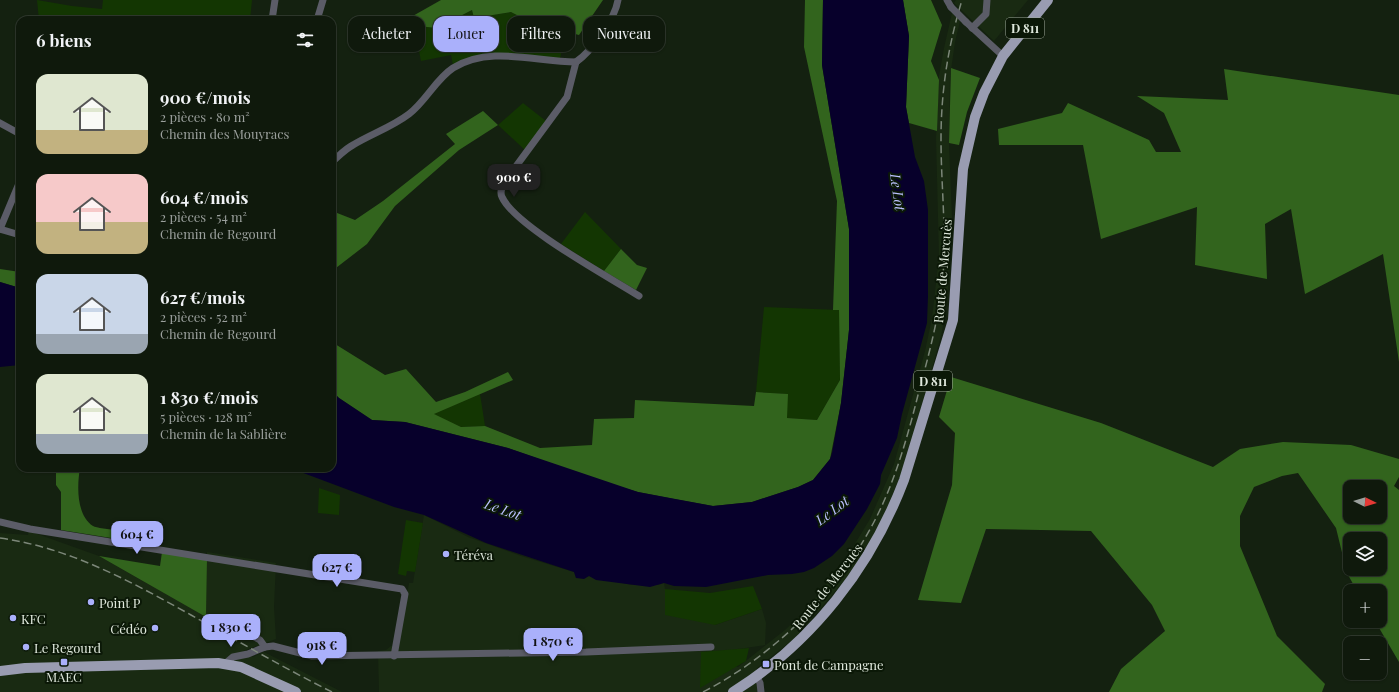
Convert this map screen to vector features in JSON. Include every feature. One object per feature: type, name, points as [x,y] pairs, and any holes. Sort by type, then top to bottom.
[{"type":"main road","name":"Route de Mercuès","points":[[757,677],[810,631],[842,592],[874,547],[894,505],[904,480],[953,320],[963,169],[969,138],[984,93],[1003,56],[1048,0]]},
{"type":"main road","points":[[0,671],[25,668],[185,662],[226,663],[241,667],[296,692]]},
{"type":"main road","points":[[0,665],[25,668]]},
{"type":"main road","name":"D 811","points":[[733,692],[757,677]]},
{"type":"street","points":[[273,16],[275,0]]},
{"type":"street","points":[[319,16],[323,0]]},
{"type":"street","points":[[336,159],[352,145],[409,114],[453,68],[468,62],[501,56],[518,56],[564,62],[576,62],[584,57],[592,48],[612,18],[618,0]]},
{"type":"street","points":[[947,0],[951,7],[1003,56]]},
{"type":"street","points":[[972,28],[986,14],[988,0]]},
{"type":"street","points":[[576,62],[567,97],[506,180],[501,189],[501,195],[506,204],[522,220],[543,235],[640,296]]},
{"type":"street","points":[[0,123],[16,132]]},
{"type":"street","points":[[16,191],[0,229],[16,234]]},
{"type":"street","points":[[0,522],[30,529],[402,589],[405,594],[394,656]]},
{"type":"street","points":[[227,622],[260,640],[265,647]]},
{"type":"street","points":[[226,663],[233,658],[265,647],[273,646],[312,656],[586,652],[711,647]]},
{"type":"street","points":[[241,667],[242,661],[248,654]]},
{"type":"street","points":[[757,677],[760,683],[761,692]]},
{"type":"shaded area","points":[[956,0],[1028,0],[994,41],[954,3]]},
{"type":"shaded area","points":[[952,13],[960,21],[955,42],[950,77],[949,143],[952,218],[947,305],[941,336],[905,465],[879,527],[849,575],[796,637],[756,669],[761,692],[379,692],[378,651],[386,650],[391,646],[398,647],[409,583],[413,583],[424,515],[468,537],[521,556],[574,572],[576,578],[589,576],[632,585],[658,585],[664,583],[665,589],[715,625],[762,609],[766,623],[765,645],[732,650],[702,652],[738,667],[785,630],[805,611],[842,565],[870,519],[894,464],[925,351],[932,318],[939,257],[936,138],[939,76]]},
{"type":"shaded area","points":[[29,531],[99,556],[206,617],[207,552],[276,563],[274,607],[276,639],[243,651],[253,657],[264,652],[342,692],[0,692],[0,533],[28,535]]},
{"type":"green space","points":[[37,0],[102,9],[103,0],[252,0],[250,16],[39,16]]},
{"type":"green space","points":[[441,0],[603,0],[592,16],[583,16],[583,29],[579,35],[575,34],[575,16],[519,16],[511,12],[486,16],[474,16],[472,10],[460,16],[433,16],[433,28],[425,27],[425,16],[413,16]]},
{"type":"green space","points":[[805,0],[823,0],[822,65],[849,229],[849,330],[841,403],[830,459],[813,480],[798,487],[752,502],[713,506],[638,492],[600,481],[508,448],[405,422],[372,420],[336,395],[336,345],[385,375],[406,369],[436,402],[465,392],[508,372],[513,380],[434,414],[461,427],[485,426],[540,448],[592,445],[594,419],[634,418],[635,400],[754,406],[756,392],[788,394],[787,418],[817,420],[840,380],[839,310],[833,310],[837,201],[804,47]]},
{"type":"green space","points":[[903,0],[931,0],[942,25],[931,61],[939,80],[937,131],[909,123],[906,107],[909,36]]},
{"type":"green space","points":[[472,10],[474,16],[461,16]]},
{"type":"green space","points":[[511,12],[519,16],[507,16],[507,52],[561,52],[560,59],[506,53],[479,56],[466,59],[453,65],[451,55],[421,61],[419,52],[425,52],[425,27],[433,28],[433,52],[499,52],[499,16],[486,16]]},
{"type":"green space","points":[[951,68],[980,78],[967,112],[959,145],[949,143]]},
{"type":"green space","points":[[1224,69],[1399,95],[1399,362],[1383,254],[1305,294],[1291,209],[1265,224],[1267,279],[1195,265],[1197,207],[1101,239],[1083,145],[999,145],[998,129],[1062,113],[1068,103],[1149,140],[1156,152],[1181,152],[1164,113],[1137,96],[1228,100]]},
{"type":"green space","points":[[523,103],[546,121],[526,151],[498,125]]},
{"type":"green space","points":[[483,111],[498,125],[459,150],[395,206],[367,244],[336,268],[336,213],[355,220],[383,201],[455,144],[446,134]]},
{"type":"green space","points":[[585,212],[621,249],[604,271],[561,244]]},
{"type":"green space","points":[[621,249],[637,265],[647,268],[636,290],[604,271]]},
{"type":"green space","points":[[0,269],[16,271],[16,287],[0,282]]},
{"type":"green space","points":[[764,307],[839,310],[840,380],[817,420],[787,418],[787,394],[756,392]]},
{"type":"green space","points":[[951,377],[1101,423],[1213,467],[1240,449],[1283,442],[1351,445],[1399,459],[1399,477],[1394,486],[1399,490],[1399,662],[1387,642],[1387,636],[1384,636],[1379,628],[1387,628],[1387,584],[1353,584],[1349,576],[1387,576],[1387,532],[1343,532],[1343,557],[1336,528],[1298,473],[1282,476],[1254,487],[1240,516],[1240,546],[1277,636],[1325,684],[1322,692],[1109,692],[1121,669],[1165,631],[1152,605],[1091,531],[986,529],[961,603],[918,600],[952,485],[955,433],[939,417]]},
{"type":"green space","points":[[480,394],[485,426],[461,427],[433,414]]},
{"type":"green space","points":[[56,472],[79,472],[78,483],[79,499],[83,515],[87,521],[93,526],[97,527],[149,533],[149,544],[61,530],[61,492],[56,485]]},
{"type":"green space","points":[[319,488],[340,495],[339,515],[318,513]]},
{"type":"green space","points":[[406,520],[423,523],[415,572],[407,571],[406,576],[398,574]]},
{"type":"green space","points":[[162,552],[207,559],[206,617],[99,556],[160,566]]},
{"type":"green space","points":[[753,586],[762,609],[715,625],[665,615],[665,589],[710,593]]},
{"type":"green space","points":[[749,648],[746,661],[700,688],[701,652]]},
{"type":"water","name":"Le Lot","points":[[823,0],[903,0],[909,36],[906,107],[915,157],[924,181],[928,210],[927,323],[902,414],[897,438],[881,475],[880,484],[867,509],[844,544],[832,556],[814,568],[804,572],[768,575],[706,587],[674,586],[664,583],[650,587],[596,580],[589,576],[584,579],[576,578],[574,572],[486,543],[424,515],[394,507],[301,472],[336,472],[336,395],[372,420],[405,422],[508,448],[638,492],[713,506],[752,502],[798,487],[813,480],[830,459],[832,453],[841,403],[849,330],[849,229],[822,65]]},
{"type":"water","points":[[0,282],[16,287],[16,365],[0,367]]},
{"type":"railway","points":[[703,692],[730,677],[779,640],[802,619],[823,596],[860,547],[875,520],[901,457],[928,358],[939,307],[944,256],[941,154],[942,104],[949,52],[962,0]]},
{"type":"railway","points":[[0,538],[51,549],[122,578],[332,692]]},
{"type":"place","name":"Téréva","points":[[446,554]]},
{"type":"place","name":"Point P","points":[[91,602]]},
{"type":"place","name":"KFC","points":[[13,618]]},
{"type":"place","name":"Cédéo","points":[[155,628]]},
{"type":"place","name":"Le Regourd","points":[[26,647]]},
{"type":"place","name":"MAEC","points":[[64,662]]},
{"type":"place","name":"Pont de Campagne","points":[[766,664]]}]
